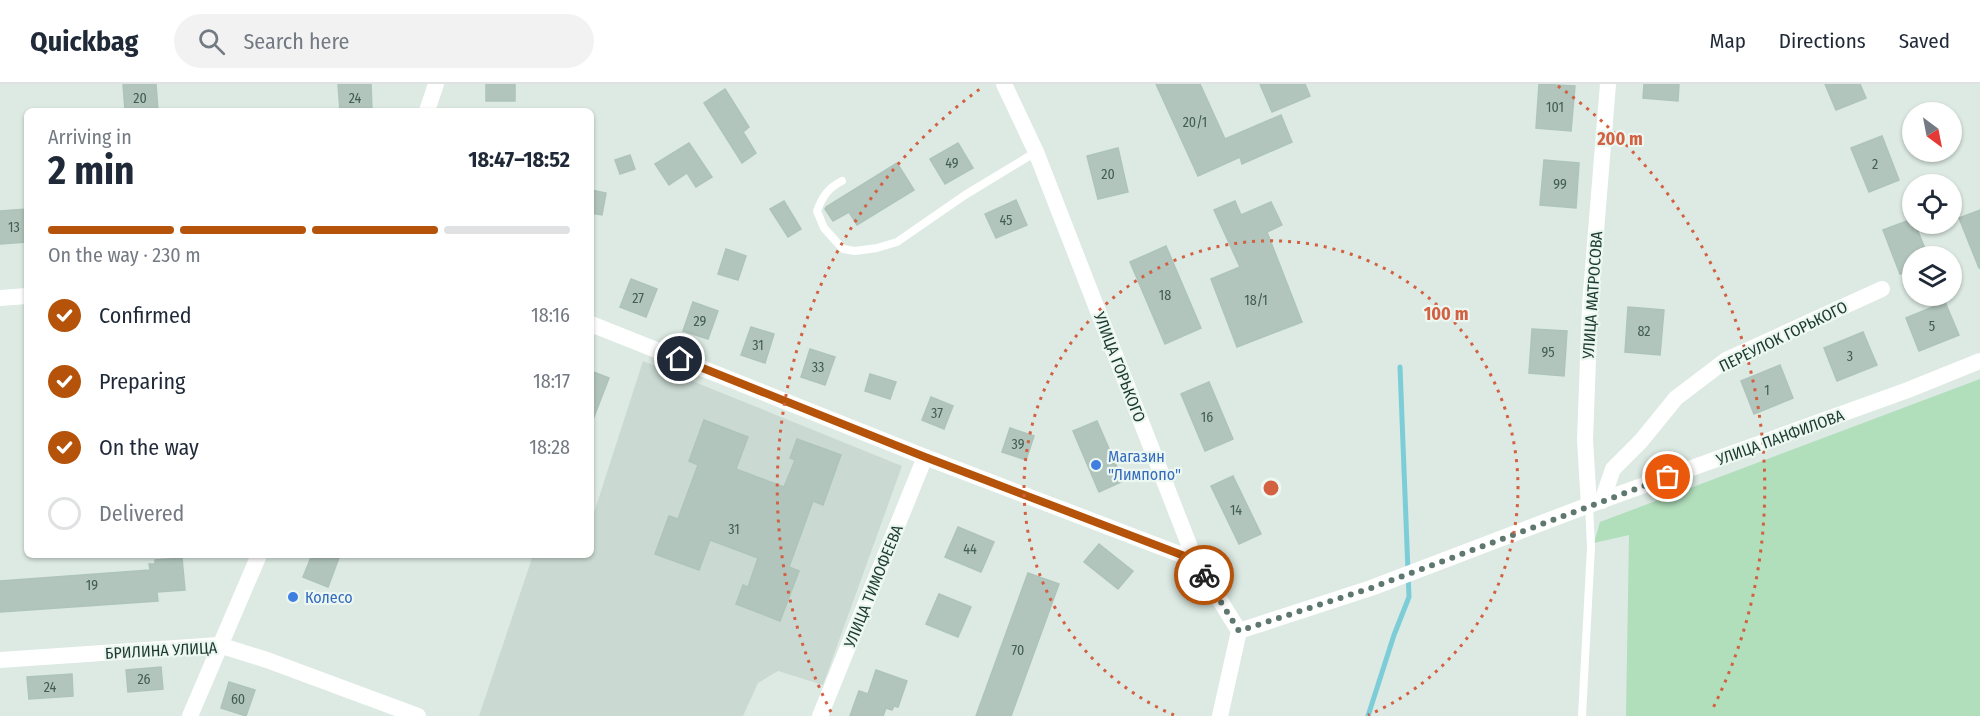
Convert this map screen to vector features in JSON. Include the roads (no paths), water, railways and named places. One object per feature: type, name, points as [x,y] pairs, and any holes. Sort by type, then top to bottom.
[{"type":"street","points":[[428,108],[436,84]]},
{"type":"street","name":"УЛИЦА ГОРЬКОГО","points":[[1004,84],[1036,152],[1195,560],[1239,631]]},
{"type":"street","name":"УЛИЦА МАТРОСОВА","points":[[1596,503],[1585,440],[1590,305],[1608,84]]},
{"type":"street","name":"ПЕРЕУЛОК ГОРЬКОГО","points":[[1596,503],[1613,469],[1641,441],[1676,398],[1726,360],[1882,289]]},
{"type":"street","points":[[0,298],[24,296]]},
{"type":"street","points":[[594,325],[925,457],[1195,560]]},
{"type":"street","name":"УЛИЦА ПАНФИЛОВА","points":[[1239,631],[1371,588],[1980,362]]},
{"type":"street","name":"УЛИЦА ТИМОФЕЕВА","points":[[820,716],[925,457]]},
{"type":"street","points":[[190,716],[258,558]]},
{"type":"street","points":[[1220,716],[1239,631]]},
{"type":"street","name":"БРИЛИНА УЛИЦА","points":[[0,660],[219,645],[267,660],[418,716]]},
{"type":"lane","points":[[842,181],[830,187],[821,200],[817,211],[824,228],[843,249],[855,251],[878,248],[897,242],[965,195],[1036,152]]},
{"type":"lane","points":[[1582,716],[1591,547],[1596,503]]},
{"type":"waterway","points":[[1368,716],[1394,635],[1409,597],[1400,367]]},
{"type":"place","name":"Магазин \"Лимпопо\"","points":[[1096,465]]},
{"type":"place","name":"Колесо","points":[[293,597]]}]
